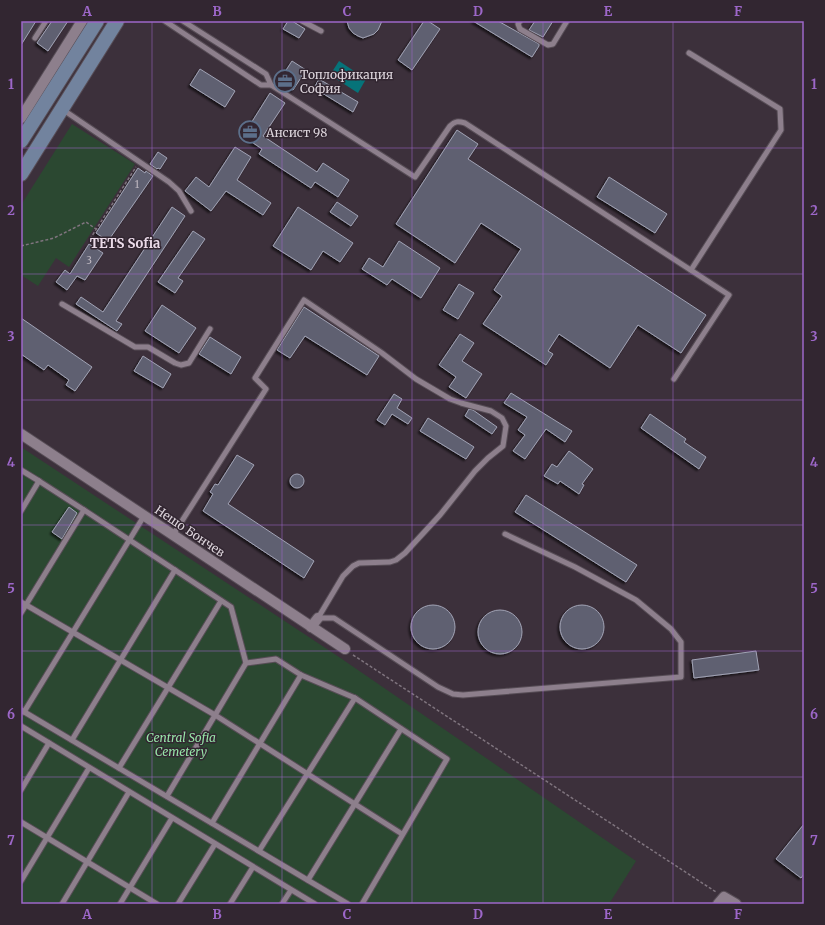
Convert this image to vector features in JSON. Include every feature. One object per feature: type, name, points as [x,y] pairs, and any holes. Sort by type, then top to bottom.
[{"type":"main road","points":[[21,141],[97,21]]},
{"type":"main road","points":[[21,174],[117,21]]},
{"type":"street","points":[[21,118],[82,21]]},
{"type":"street","name":"Нешо Бончев","points":[[21,434],[345,649]]},
{"type":"street","points":[[311,627],[318,618]]},
{"type":"street","points":[[721,901],[736,904]]},
{"type":"lane","points":[[36,38],[46,21]]},
{"type":"lane","points":[[165,21],[260,85],[271,85]]},
{"type":"lane","points":[[183,21],[266,74],[271,85],[415,178],[450,126],[455,122],[465,123],[729,294],[674,379]]},
{"type":"lane","points":[[302,21],[322,31]]},
{"type":"lane","points":[[520,21],[518,24],[520,29],[548,45],[553,44],[566,21]]},
{"type":"lane","points":[[689,53],[780,109],[781,130],[691,270]]},
{"type":"lane","points":[[62,109],[169,182],[179,190],[192,211]]},
{"type":"lane","points":[[173,535],[266,389],[255,378],[304,300],[382,353],[416,379],[450,399],[491,411],[502,418],[506,426],[503,446],[475,471],[453,500],[430,526],[405,553],[396,560],[390,562],[359,563],[353,566],[343,576],[318,618]]},
{"type":"lane","points":[[62,304],[135,347],[148,347],[181,365],[189,364],[210,329]]},
{"type":"lane","points":[[21,470],[129,539],[231,607],[246,663],[167,796]]},
{"type":"lane","points":[[21,511],[39,481]]},
{"type":"lane","points":[[21,613],[24,603],[84,510]]},
{"type":"lane","points":[[144,516],[22,711],[348,904]]},
{"type":"lane","points":[[318,618],[334,618],[438,687],[453,694],[463,695],[681,677],[680,642],[671,629],[636,600],[575,566],[505,534]]},
{"type":"lane","points":[[72,740],[175,570]]},
{"type":"lane","points":[[119,768],[221,601]]},
{"type":"lane","points":[[24,603],[215,715],[402,834]]},
{"type":"lane","points":[[246,663],[276,658],[301,675],[355,698],[447,759],[362,904]]},
{"type":"lane","points":[[212,823],[301,675]]},
{"type":"lane","points":[[259,851],[355,698]]},
{"type":"lane","points":[[21,726],[315,904]]},
{"type":"lane","points":[[308,880],[401,729]]},
{"type":"lane","points":[[21,790],[49,744]]},
{"type":"lane","points":[[21,880],[89,768]]},
{"type":"lane","points":[[62,904],[129,792]]},
{"type":"lane","points":[[120,904],[172,818]]},
{"type":"lane","points":[[21,822],[157,904]]},
{"type":"lane","points":[[178,904],[215,844]]},
{"type":"lane","points":[[230,904],[253,867]]},
{"type":"lane","points":[[282,904],[291,890]]},
{"type":"path","points":[[90,239],[140,162]]},
{"type":"path","points":[[21,246],[54,238],[86,222],[96,229]]},
{"type":"path","points":[[345,649],[721,901]]},
{"type":"green space","points":[[72,124],[135,164],[69,267],[56,258],[38,286],[21,275],[21,205]]},
{"type":"green space","name":"Central Sofia Cemetery","points":[[21,447],[339,657],[636,861],[609,904],[21,904]]},
{"type":"water","points":[[339,61],[366,79],[358,93],[330,75]]},
{"type":"building","points":[[21,21],[36,21],[21,45]]},
{"type":"building","points":[[52,21],[68,21],[48,51],[37,43]]},
{"type":"building","points":[[288,21],[292,21],[305,29],[299,38],[283,29]]},
{"type":"building","points":[[347,21],[382,21],[378,30],[374,34],[363,38],[353,33],[349,28]]},
{"type":"building","points":[[424,21],[428,21],[440,29],[412,70],[398,60]]},
{"type":"building","points":[[473,21],[498,21],[539,44],[539,46],[532,57]]},
{"type":"building","points":[[535,21],[553,21],[543,37],[529,30]]},
{"type":"building","points":[[292,61],[306,70],[293,90],[279,81]]},
{"type":"building","points":[[200,69],[235,91],[225,107],[190,85]]},
{"type":"building","points":[[319,79],[358,102],[353,112],[314,88]]},
{"type":"building","points":[[270,93],[285,103],[263,136],[317,172],[323,163],[349,180],[338,197],[315,182],[311,188],[259,154],[262,149],[243,136]]},
{"type":"building","points":[[457,130],[478,144],[468,159],[706,315],[681,353],[638,325],[610,368],[559,334],[548,351],[553,354],[546,365],[483,324],[502,296],[494,290],[521,249],[481,223],[455,263],[396,224]]},
{"type":"building","points":[[235,147],[251,157],[237,180],[271,203],[263,215],[226,191],[211,211],[185,191],[196,177],[209,187]]},
{"type":"building","points":[[158,152],[167,158],[160,169],[157,169],[150,164]]},
{"type":"building","points":[[138,168],[153,176],[108,241],[96,233]]},
{"type":"building","points":[[609,177],[667,214],[655,233],[597,197]]},
{"type":"building","points":[[337,202],[358,216],[351,226],[330,212]]},
{"type":"building","points":[[172,207],[185,216],[116,321],[122,324],[117,331],[76,304],[81,297],[103,312]]},
{"type":"building","points":[[298,207],[353,243],[340,262],[323,251],[311,270],[273,246]]},
{"type":"building","points":[[193,231],[205,239],[178,278],[183,281],[175,293],[158,282]]},
{"type":"building","points":[[399,241],[440,268],[421,298],[392,279],[387,285],[362,269],[369,258],[383,267]]},
{"type":"building","points":[[89,244],[103,253],[85,280],[77,276],[67,290],[56,282],[65,270],[70,274]]},
{"type":"building","points":[[459,284],[474,293],[458,319],[443,310]]},
{"type":"building","points":[[162,305],[196,328],[179,353],[145,331]]},
{"type":"building","points":[[304,307],[379,356],[367,375],[305,336],[290,358],[277,350]]},
{"type":"building","points":[[21,318],[92,367],[75,391],[66,385],[69,380],[48,365],[44,370],[21,354]]},
{"type":"building","points":[[460,334],[474,343],[462,361],[482,374],[466,398],[449,387],[456,377],[439,365]]},
{"type":"building","points":[[210,337],[241,357],[231,374],[199,354]]},
{"type":"building","points":[[143,356],[171,374],[163,388],[134,371]]},
{"type":"building","points":[[511,393],[572,431],[565,442],[546,429],[525,459],[513,451],[525,435],[518,430],[527,417],[504,403]]},
{"type":"building","points":[[394,394],[402,399],[397,408],[412,418],[408,424],[392,414],[385,425],[377,420]]},
{"type":"building","points":[[469,409],[473,410],[497,427],[492,434],[465,416]]},
{"type":"building","points":[[650,414],[686,439],[684,442],[706,457],[699,469],[641,428]]},
{"type":"building","points":[[428,418],[474,447],[466,459],[420,431]]},
{"type":"building","points":[[569,451],[593,469],[582,484],[584,485],[579,494],[560,481],[558,484],[544,476],[552,464],[557,467]]},
{"type":"building","points":[[237,455],[254,465],[228,504],[314,561],[304,578],[203,511],[213,494],[210,492],[215,484],[218,485]]},
{"type":"building","points":[[294,474],[300,474],[304,478],[304,484],[300,488],[294,488],[290,484],[290,478]]},
{"type":"building","points":[[526,495],[637,565],[626,582],[515,512]]},
{"type":"building","points":[[69,507],[77,513],[62,539],[52,532]]},
{"type":"building","points":[[433,605],[445,609],[451,615],[455,627],[451,639],[445,645],[433,649],[421,645],[415,639],[411,627],[415,615],[421,609]]},
{"type":"building","points":[[582,605],[594,609],[600,615],[604,627],[600,639],[594,645],[582,649],[570,645],[564,639],[560,627],[564,615],[570,609]]},
{"type":"building","points":[[500,610],[512,614],[518,620],[522,632],[518,644],[512,650],[500,654],[488,650],[482,644],[478,632],[482,620],[488,614]]},
{"type":"building","points":[[756,651],[759,670],[694,678],[692,660]]},
{"type":"building","points":[[804,824],[804,874],[801,878],[776,859]]},
{"type":"place","name":"Топлофикация София","points":[[285,81]]},
{"type":"place","name":"Ансист 98","points":[[250,132]]},
{"type":"district","name":"TETS Sofia","points":[[125,243]]}]
